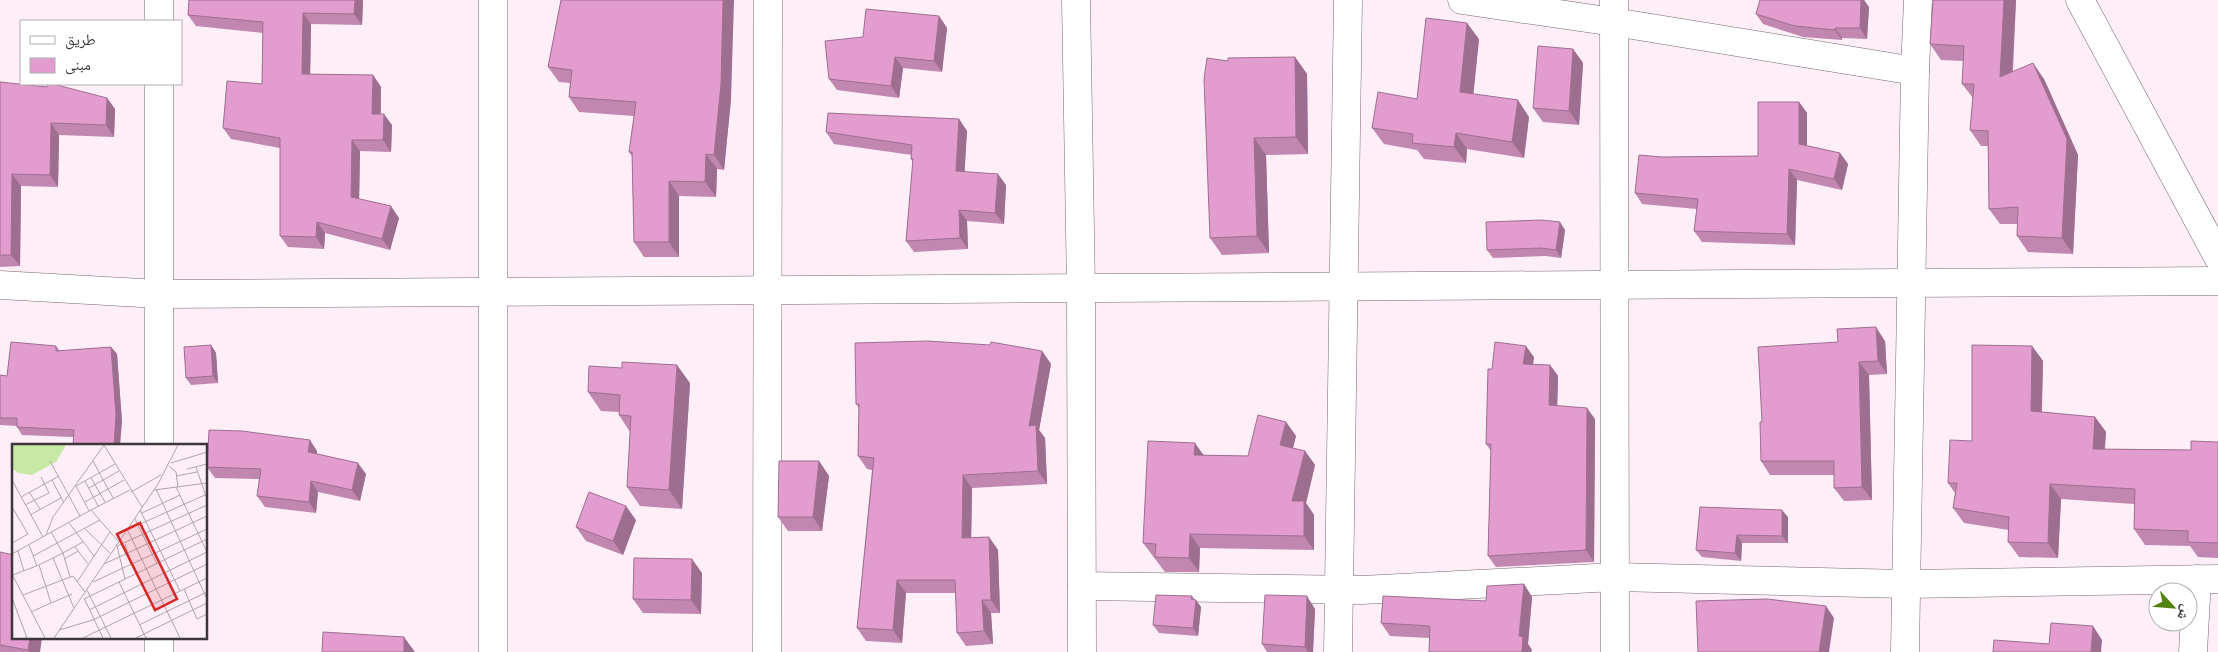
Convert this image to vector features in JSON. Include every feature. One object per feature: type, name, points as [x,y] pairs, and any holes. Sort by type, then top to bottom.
[{"type":"street","points":[[159,0],[159,20]]},
{"type":"street","points":[[493,0],[493,652]]},
{"type":"street","points":[[767,652],[768,0]]},
{"type":"street","points":[[1076,0],[1081,289],[1082,652]]},
{"type":"street","points":[[1338,652],[1348,0]]},
{"type":"street","points":[[1462,0],[1614,11],[1915,71]]},
{"type":"street","points":[[1905,652],[1910,284],[1918,0]]},
{"type":"street","points":[[2080,0],[2218,257]]},
{"type":"street","points":[[1614,11],[1615,652]]},
{"type":"street","points":[[159,85],[159,444]]},
{"type":"street","points":[[0,285],[159,294],[2218,281]]},
{"type":"street","points":[[1082,586],[1339,590],[1615,578],[1906,584],[2207,579],[2193,652]]},
{"type":"building","points":[[189,0],[355,0],[354,14],[303,13],[302,74],[373,75],[372,114],[384,114],[383,140],[352,140],[351,197],[391,206],[382,239],[317,222],[316,237],[280,236],[280,138],[223,128],[227,81],[262,84],[263,22],[188,15]]},
{"type":"building","points":[[561,0],[723,0],[721,84],[714,155],[706,154],[705,182],[669,181],[669,242],[634,242],[632,152],[629,152],[636,102],[569,97],[572,70],[548,67]]},
{"type":"building","points":[[1760,0],[1861,0],[1860,28],[1835,28],[1835,30],[1795,26],[1756,14]]},
{"type":"building","points":[[1933,0],[2004,0],[2000,77],[2033,63],[2067,139],[2062,238],[2017,236],[2018,207],[1989,209],[1988,131],[1970,130],[1974,84],[1962,84],[1964,46],[1930,44]]},
{"type":"building","points":[[866,9],[939,16],[934,61],[895,57],[891,86],[829,79],[825,41],[863,37]]},
{"type":"building","points":[[1426,18],[1467,23],[1460,92],[1518,100],[1512,142],[1456,133],[1454,147],[1412,143],[1413,134],[1372,128],[1378,92],[1417,99]]},
{"type":"building","points":[[1538,46],[1573,49],[1569,111],[1533,108]]},
{"type":"building","points":[[1295,57],[1296,137],[1254,138],[1257,236],[1210,238],[1204,79],[1207,58],[1228,61],[1228,58]]},
{"type":"building","points":[[0,82],[47,87],[48,85],[57,85],[107,98],[106,125],[51,123],[50,175],[12,174],[11,255],[0,255]]},
{"type":"building","points":[[1758,102],[1799,102],[1799,144],[1840,153],[1834,179],[1789,169],[1787,234],[1694,231],[1698,199],[1635,193],[1639,155],[1661,157],[1758,156]]},
{"type":"building","points":[[828,113],[959,119],[956,171],[998,174],[995,213],[959,210],[960,238],[906,241],[913,159],[911,159],[912,145],[826,132]]},
{"type":"building","points":[[1542,220],[1560,222],[1556,250],[1541,248],[1487,250],[1486,222]]},
{"type":"building","points":[[1876,327],[1878,361],[1859,362],[1862,487],[1834,488],[1834,461],[1761,461],[1760,422],[1762,422],[1758,347],[1838,342],[1837,329]]},
{"type":"building","points":[[928,341],[990,345],[991,342],[1042,351],[1029,426],[1036,425],[1038,471],[963,475],[962,538],[989,537],[991,600],[982,600],[984,631],[957,633],[955,580],[897,580],[893,630],[857,628],[874,458],[858,456],[859,404],[856,404],[855,343]]},
{"type":"building","points":[[11,342],[56,346],[56,351],[111,347],[116,415],[114,444],[73,444],[74,430],[17,427],[17,418],[0,418],[0,375],[7,376]]},
{"type":"building","points":[[1495,342],[1526,346],[1523,364],[1550,365],[1549,405],[1587,408],[1586,550],[1488,556],[1491,444],[1486,444],[1488,369],[1492,369]]},
{"type":"building","points":[[211,345],[213,376],[186,378],[184,347]]},
{"type":"building","points":[[1972,345],[2032,346],[2031,411],[2095,417],[2093,449],[2191,450],[2191,441],[2218,442],[2218,543],[2188,542],[2188,531],[2134,529],[2135,489],[2050,484],[2048,543],[2008,542],[2009,517],[1953,508],[1957,483],[1948,483],[1950,440],[1972,441]]},
{"type":"building","points":[[622,362],[677,365],[669,490],[627,487],[631,416],[619,415],[620,395],[588,392],[589,366],[622,368]]},
{"type":"building","points":[[1258,415],[1286,422],[1280,445],[1305,451],[1292,501],[1304,501],[1304,536],[1190,534],[1189,558],[1155,557],[1156,544],[1143,543],[1148,441],[1195,443],[1194,455],[1248,456]]},
{"type":"building","points":[[209,430],[242,431],[310,440],[308,452],[358,463],[352,490],[311,481],[309,502],[257,496],[261,469],[208,467]]},
{"type":"building","points":[[779,461],[819,461],[813,517],[778,517]]},
{"type":"building","points":[[589,492],[626,506],[613,541],[576,527]]},
{"type":"building","points":[[1700,507],[1782,510],[1782,536],[1737,535],[1735,553],[1696,550]]},
{"type":"building","points":[[0,552],[12,555],[12,640],[30,640],[28,650],[0,645]]},
{"type":"building","points":[[634,558],[692,559],[691,600],[633,599]]},
{"type":"building","points":[[1524,584],[1519,636],[1523,637],[1522,652],[1429,652],[1430,626],[1381,623],[1383,596],[1486,601],[1487,586]]},
{"type":"building","points":[[1156,595],[1192,596],[1191,599],[1196,600],[1193,628],[1153,625]]},
{"type":"building","points":[[1265,595],[1307,596],[1305,647],[1262,644]]},
{"type":"building","points":[[1767,599],[1826,606],[1819,652],[1698,652],[1696,601]]},
{"type":"building","points":[[2051,623],[2093,626],[2091,652],[1993,652],[1994,640],[2049,644]]},
{"type":"building","points":[[323,632],[404,637],[404,652],[322,652]]}]
